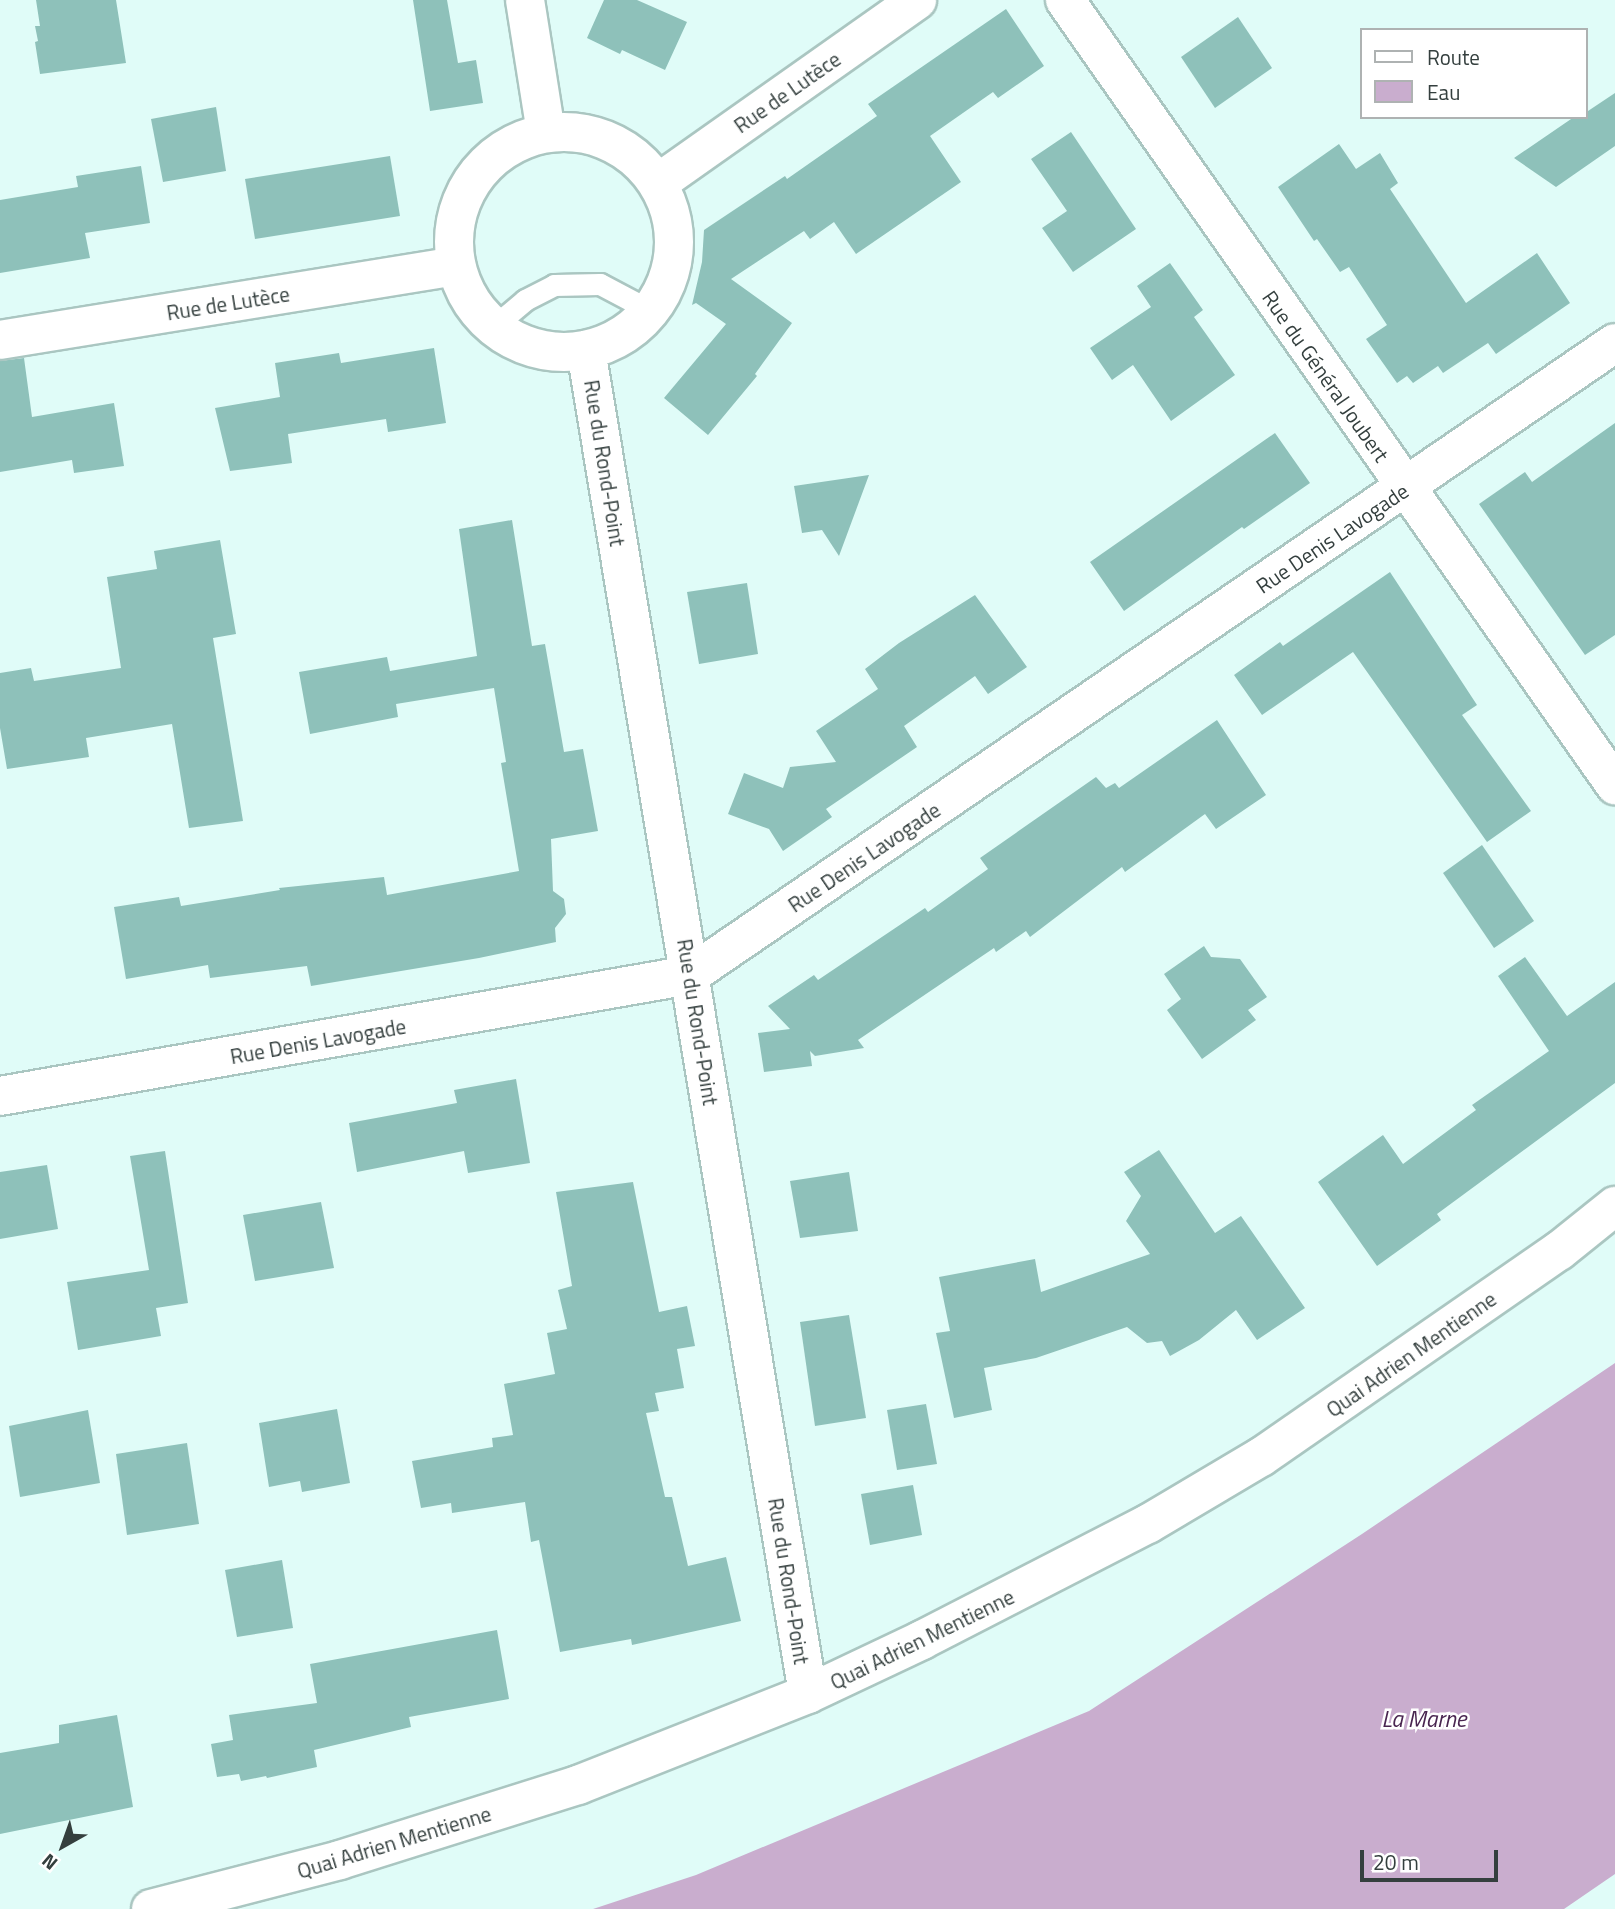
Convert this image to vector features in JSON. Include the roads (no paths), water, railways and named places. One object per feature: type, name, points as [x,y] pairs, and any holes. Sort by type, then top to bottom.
[{"type":"street","points":[[525,0],[546,132]]},
{"type":"street","name":"Rue de Lutèce","points":[[657,183],[917,0]]},
{"type":"street","name":"Rue du Général Joubert","points":[[1065,0],[1404,488],[1615,785]]},
{"type":"street","points":[[546,132],[578,132],[609,141],[637,158],[657,183],[671,216],[674,251],[665,286],[647,315],[619,338],[586,350],[552,352],[519,343],[490,325],[468,298],[456,266],[454,230],[463,195],[483,166],[512,144],[546,132]]},
{"type":"street","name":"Rue de Lutèce","points":[[0,340],[456,266]]},
{"type":"street","name":"Rue Denis Lavogade","points":[[0,1096],[690,975],[1615,343]]},
{"type":"street","name":"Rue du Rond-Point","points":[[586,350],[808,1694]]},
{"type":"street","name":"Quai Adrien Mentienne","points":[[151,1909],[340,1860],[578,1785],[808,1694],[1042,1580],[1148,1524],[1261,1457],[1559,1251],[1615,1206]]},
{"type":"lane","points":[[505,317],[525,300],[554,285],[600,284],[634,302]]},
{"type":"water","name":"La Marne","points":[[1615,1363],[1615,1874],[1564,1909],[593,1909],[696,1875],[1089,1711],[1362,1534]]}]
